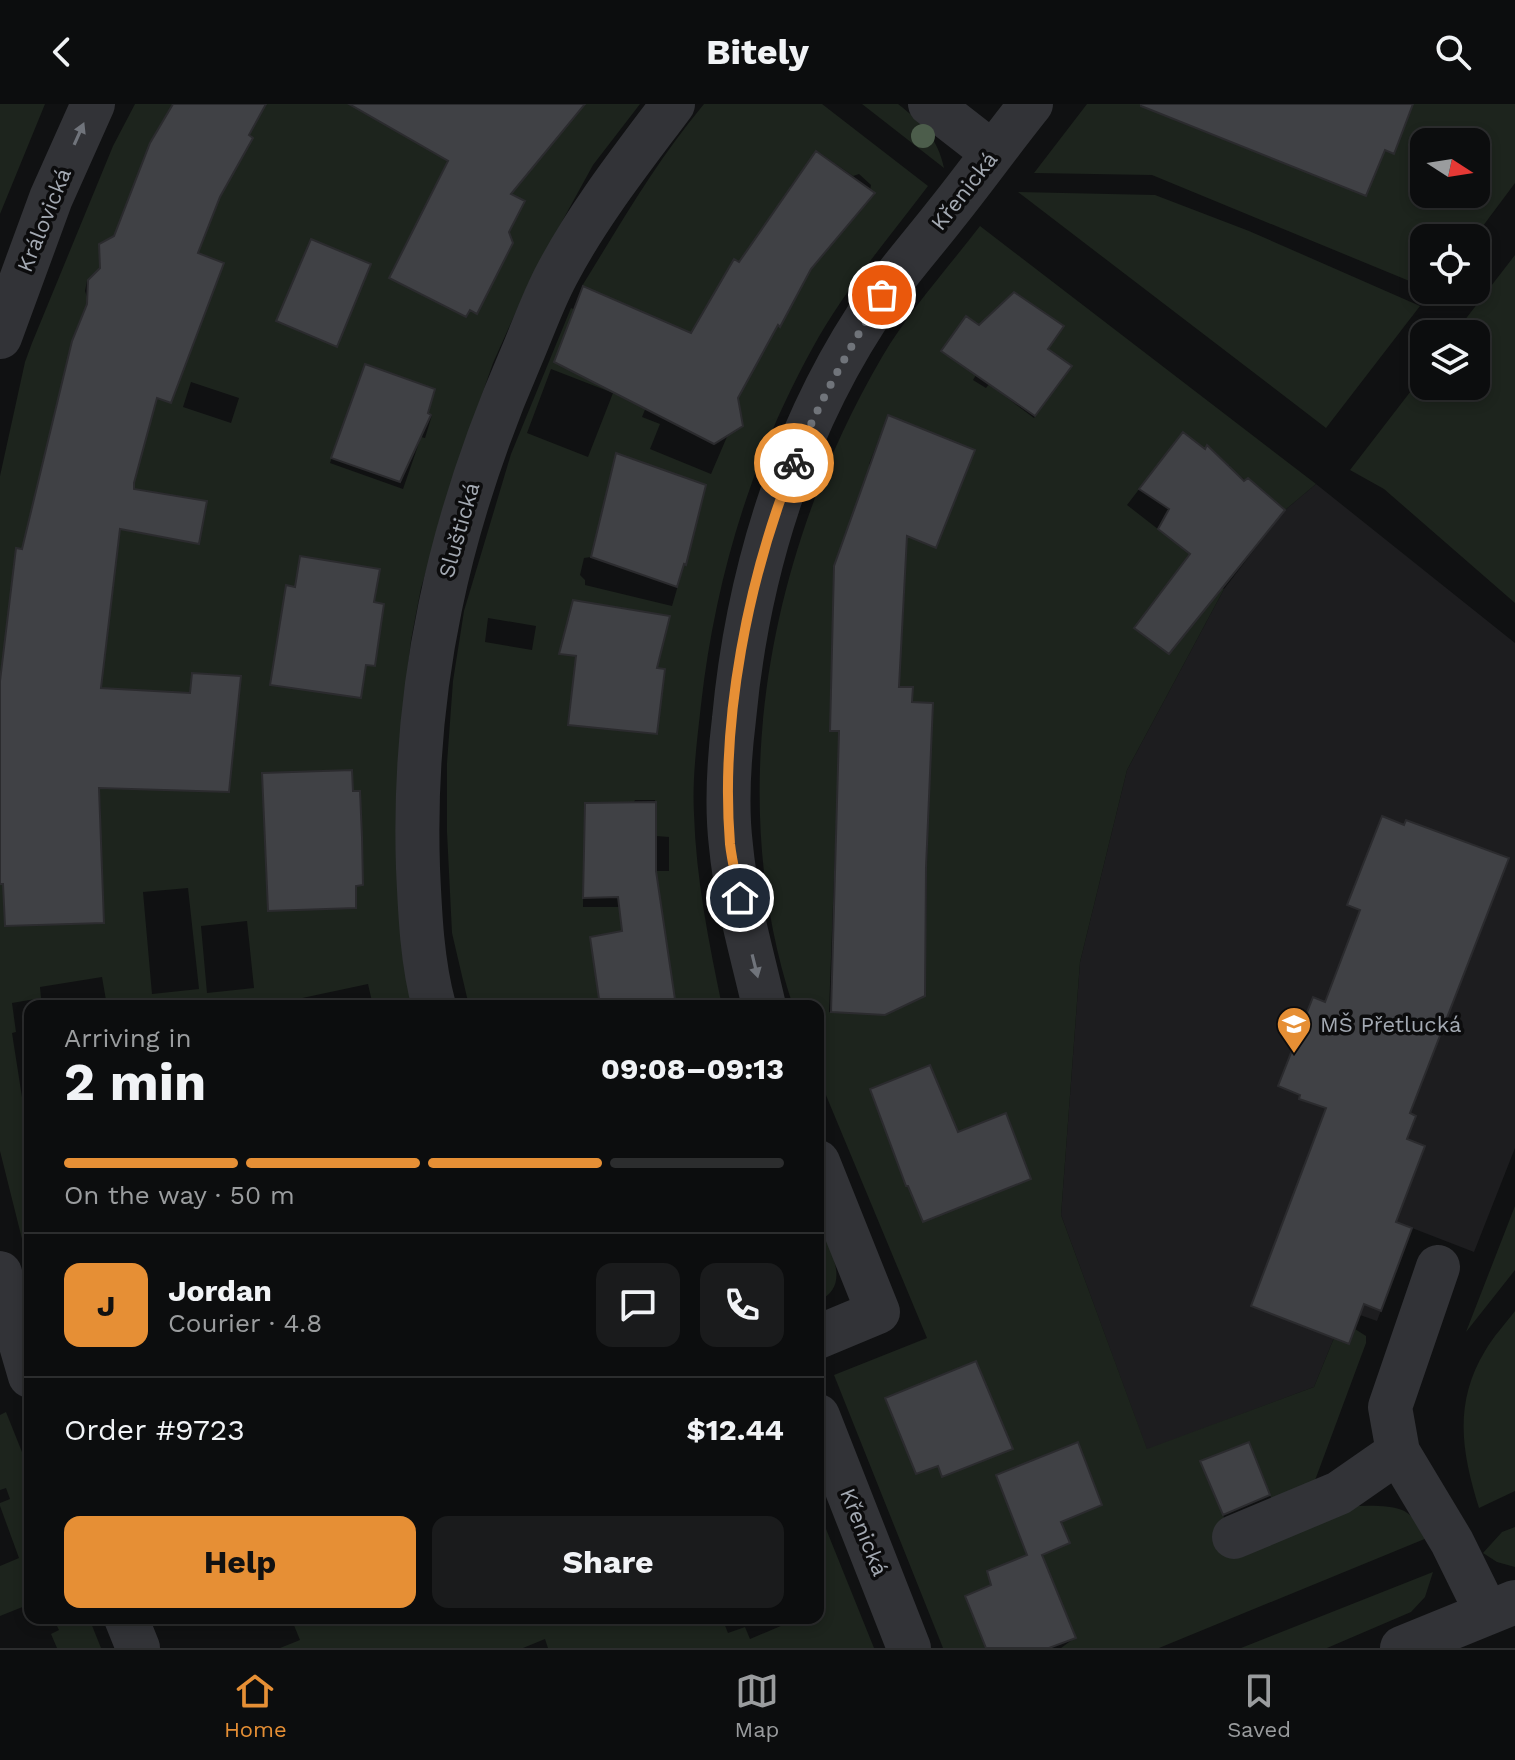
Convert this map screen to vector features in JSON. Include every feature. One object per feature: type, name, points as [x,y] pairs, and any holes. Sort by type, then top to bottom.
[{"type":"street","name":"Královická","points":[[0,337],[51,198],[93,104]]},
{"type":"street","name":"Sluštická","points":[[432,1000],[420,904],[417,815],[419,746],[444,581],[476,469],[496,413],[556,275],[592,213],[673,104]]},
{"type":"street","points":[[930,104],[993,153]]},
{"type":"street","name":"Křenická","points":[[763,1000],[730,845],[730,758],[739,668],[754,586],[781,496],[808,429],[845,356],[882,295],[1031,104]]},
{"type":"street","points":[[824,1177],[878,1312],[824,1334]]},
{"type":"street","points":[[1402,1648],[1501,1608],[1452,1542],[1398,1452],[1390,1407],[1438,1267]]},
{"type":"street","points":[[0,1273],[22,1374]]},
{"type":"street","name":"Křenická","points":[[824,1431],[909,1648]]},
{"type":"street","points":[[1234,1537],[1339,1493],[1398,1452]]},
{"type":"street","points":[[128,1624],[138,1648]]},
{"type":"shaded area","points":[[0,104],[45,104],[0,214]]},
{"type":"shaded area","points":[[135,104],[173,104],[232,174],[253,138],[249,135],[266,104],[389,104],[548,149],[585,104],[640,104],[593,165],[531,278],[493,363],[461,455],[421,588],[411,640],[400,739],[413,1000],[372,1000],[368,984],[293,1000],[106,1000],[102,977],[40,987],[41,998],[12,1003],[16,1032],[12,1033],[24,1097],[24,1247],[0,1151],[0,884],[3,884],[5,926],[103,895],[102,869],[90,826],[101,825],[100,800],[16,548],[0,681],[0,476],[32,343],[113,146]],"holes":[[[448,161],[525,201],[509,232],[513,244],[493,283],[481,286],[466,317],[389,278],[407,241],[412,243],[429,198]],[[129,196],[208,226],[198,253],[86,347],[72,340],[88,300],[85,291],[87,281],[103,266],[99,252],[102,244],[114,236]],[[311,239],[363,261],[345,302],[337,347],[276,321]],[[386,372],[435,389],[425,438],[421,437],[403,489],[330,463],[356,388]],[[191,382],[239,398],[231,423],[183,407]],[[179,496],[207,501],[198,544],[171,539]],[[300,556],[379,569],[374,602],[384,604],[374,666],[366,665],[295,587]],[[192,673],[240,676],[233,749],[152,691],[190,693]],[[360,791],[362,885],[266,876],[264,808]],[[188,888],[199,989],[152,994],[143,892]],[[247,921],[254,988],[207,993],[201,926]]]},
{"type":"shaded area","points":[[704,104],[822,104],[928,186],[852,285],[812,349],[790,391],[754,477],[726,567],[707,658],[694,787],[700,887],[721,1000],[675,1000],[667,949],[593,960],[599,1000],[468,1000],[452,933],[447,832],[447,763],[453,681],[464,611],[511,454],[571,308],[606,323],[620,302],[582,286],[671,147]],"holes":[[[817,151],[853,176],[859,174],[871,185],[870,191],[875,194],[835,241],[816,226],[790,187]],[[734,259],[796,297],[780,326],[716,290]],[[551,369],[613,393],[588,457],[527,433]],[[653,390],[737,410],[742,420],[729,432],[711,474],[650,449],[660,424],[642,417]],[[699,513],[672,606],[585,585],[580,575],[584,558],[591,557],[600,520]],[[488,618],[536,626],[532,650],[485,642]],[[664,669],[657,734],[569,725]],[[655,800],[656,836],[669,837],[669,871],[636,871],[634,907],[583,907],[585,803]]]},
{"type":"shaded area","points":[[862,104],[898,104],[927,132],[938,148],[944,168]]},
{"type":"shaded area","points":[[1087,104],[1180,104],[1174,120],[1366,196],[1385,150],[1394,153],[1412,108],[1403,104],[1515,104],[1515,183],[1484,224],[1410,224],[1410,281],[1152,175],[1034,173]]},
{"type":"shaded area","points":[[1018,192],[1155,195],[1249,231],[1420,306],[1326,428]]},
{"type":"shaded area","points":[[980,226],[1316,484],[1285,510],[1248,482],[1248,478],[1245,480],[1229,468],[1230,465],[1218,459],[1217,454],[1183,432],[1127,505],[1190,554],[1134,628],[1169,654],[1221,587],[1224,589],[1127,770],[1080,962],[1061,1215],[1147,1449],[1314,1387],[1334,1338],[1355,1329],[1366,1336],[1314,1483],[1273,1503],[1249,1442],[1201,1461],[1226,1522],[1343,1507],[1387,1507],[1410,1515],[1427,1538],[1159,1648],[1061,1648],[1076,1637],[1046,1564],[1018,1559],[987,1571],[991,1585],[965,1596],[986,1648],[943,1648],[834,1375],[927,1338],[824,1090],[824,1000],[791,1000],[772,924],[761,841],[760,757],[769,673],[786,590],[811,509],[843,431],[882,357],[916,307]],"holes":[[[1014,292],[1048,349],[1071,366],[1034,418],[989,384],[986,388],[973,380],[976,375],[941,351],[966,317],[979,325]],[[888,416],[974,450],[936,547],[900,533],[873,467],[869,464]],[[834,580],[905,583],[899,687],[913,687],[912,702],[933,703],[830,730]],[[837,796],[928,799],[925,996],[878,1010],[829,1012]],[[1006,1113],[1031,1178],[923,1222],[884,1127],[958,1132]],[[976,1361],[972,1465],[942,1477],[938,1466],[916,1474],[886,1398]],[[1077,1442],[1102,1505],[1061,1522],[1069,1543],[1030,1559],[996,1475]]]},
{"type":"shaded area","points":[[1515,255],[1515,603],[1384,489],[1350,470],[1410,392],[1410,400],[1490,400],[1490,320],[1465,320],[1477,304],[1490,304],[1490,287]]},
{"type":"shaded area","name":"MŠ Přetlucká","points":[[1316,484],[1515,643],[1515,1148],[1474,1252],[1412,1228],[1377,1321],[1360,1315],[1349,1344],[1334,1338],[1314,1387],[1147,1450],[1061,1215],[1080,962],[1127,770],[1224,589],[1285,510]]},
{"type":"shaded area","points":[[1515,1206],[1515,1270],[1466,1332]]},
{"type":"shaded area","points":[[824,1234],[836,1275],[835,1286],[824,1297]]},
{"type":"shaded area","points":[[1515,1311],[1515,1491],[1479,1508],[1465,1448],[1468,1390],[1488,1346]]},
{"type":"shaded area","points":[[6,1412],[24,1457],[24,1606],[0,1616],[0,1566],[19,1558],[0,1506],[0,1503],[10,1499],[6,1488],[0,1490],[0,1415]]},
{"type":"shaded area","points":[[824,1524],[874,1648],[548,1648],[545,1639],[523,1648],[280,1648],[300,1640],[293,1624],[724,1624],[728,1633],[745,1627],[750,1639],[785,1624],[824,1624]]},
{"type":"shaded area","points":[[1515,1527],[1515,1567],[1497,1562],[1483,1553],[1502,1532]]},
{"type":"shaded area","points":[[1433,1572],[1425,1597],[1411,1612],[1327,1648],[1241,1648]]},
{"type":"shaded area","points":[[56,1624],[91,1624],[101,1648],[57,1648],[51,1634],[59,1630]]},
{"type":"building","points":[[173,104],[266,104],[249,135],[253,138],[220,197],[198,253],[224,263],[171,403],[157,398],[134,483],[134,489],[207,501],[199,544],[120,529],[101,688],[190,693],[192,673],[241,676],[229,792],[99,788],[104,923],[5,926],[3,884],[0,884],[0,681],[16,548],[22,549],[72,341],[87,304],[88,280],[100,268],[99,244],[114,236],[150,143]]},
{"type":"building","points":[[349,104],[585,104],[511,194],[525,201],[509,232],[513,243],[477,314],[470,310],[466,317],[389,278],[448,161]]},
{"type":"building","points":[[1141,104],[1413,104],[1394,154],[1385,150],[1366,196]]},
{"type":"building","points":[[816,151],[875,193],[811,269],[780,327],[778,325],[738,398],[743,426],[714,444],[554,362],[583,286],[691,333],[734,259],[739,262]]},
{"type":"building","points":[[311,239],[371,264],[337,347],[276,321]]},
{"type":"building","points":[[1014,292],[1064,326],[1048,349],[1072,366],[1035,416],[941,351],[966,316],[979,325]]},
{"type":"building","points":[[365,364],[435,389],[428,413],[431,415],[400,482],[331,458]]},
{"type":"building","points":[[888,415],[975,450],[936,548],[907,536],[899,687],[913,687],[912,702],[933,703],[926,868],[925,996],[885,1015],[831,1012],[839,731],[830,731],[834,566]]},
{"type":"building","points":[[1183,432],[1205,449],[1207,445],[1244,481],[1248,478],[1285,510],[1169,654],[1134,628],[1190,554],[1158,529],[1169,509],[1139,489]]},
{"type":"building","points":[[616,453],[706,485],[686,565],[677,587],[591,557]]},
{"type":"building","points":[[300,556],[380,569],[374,602],[384,604],[375,666],[366,665],[361,698],[270,685],[286,585],[295,587]]},
{"type":"building","points":[[573,600],[670,616],[657,668],[665,669],[657,734],[568,725],[576,656],[559,654]]},
{"type":"building","points":[[352,770],[353,791],[360,791],[362,837],[363,885],[356,886],[356,908],[268,911],[262,773]]},
{"type":"building","points":[[656,802],[656,871],[675,1000],[599,1000],[590,937],[622,931],[618,897],[583,898],[585,803]]},
{"type":"building","points":[[1382,816],[1404,825],[1406,820],[1509,858],[1410,1113],[1416,1116],[1407,1139],[1425,1146],[1396,1222],[1412,1228],[1381,1311],[1364,1304],[1349,1344],[1251,1306],[1326,1108],[1299,1099],[1300,1095],[1278,1086],[1313,997],[1325,1002],[1360,910],[1347,905]]},
{"type":"building","points":[[930,1065],[958,1132],[1006,1113],[1031,1179],[923,1222],[906,1186],[870,1089]]},
{"type":"building","points":[[976,1361],[1013,1449],[942,1477],[938,1466],[916,1474],[885,1398]]},
{"type":"building","points":[[1078,1442],[1102,1505],[1061,1522],[1070,1543],[1042,1555],[1076,1638],[1049,1648],[986,1648],[965,1596],[991,1585],[987,1571],[1027,1555],[996,1475]]},
{"type":"building","points":[[1249,1442],[1270,1495],[1223,1515],[1200,1461]]},
{"type":"way so far","points":[[794,463],[845,356],[882,295]]},
{"type":"place","name":"MŠ Přetlucká","points":[[1294,1055]]},
{"type":"route","points":[[740,898],[730,845],[730,758],[739,668],[754,586],[794,463]]}]
